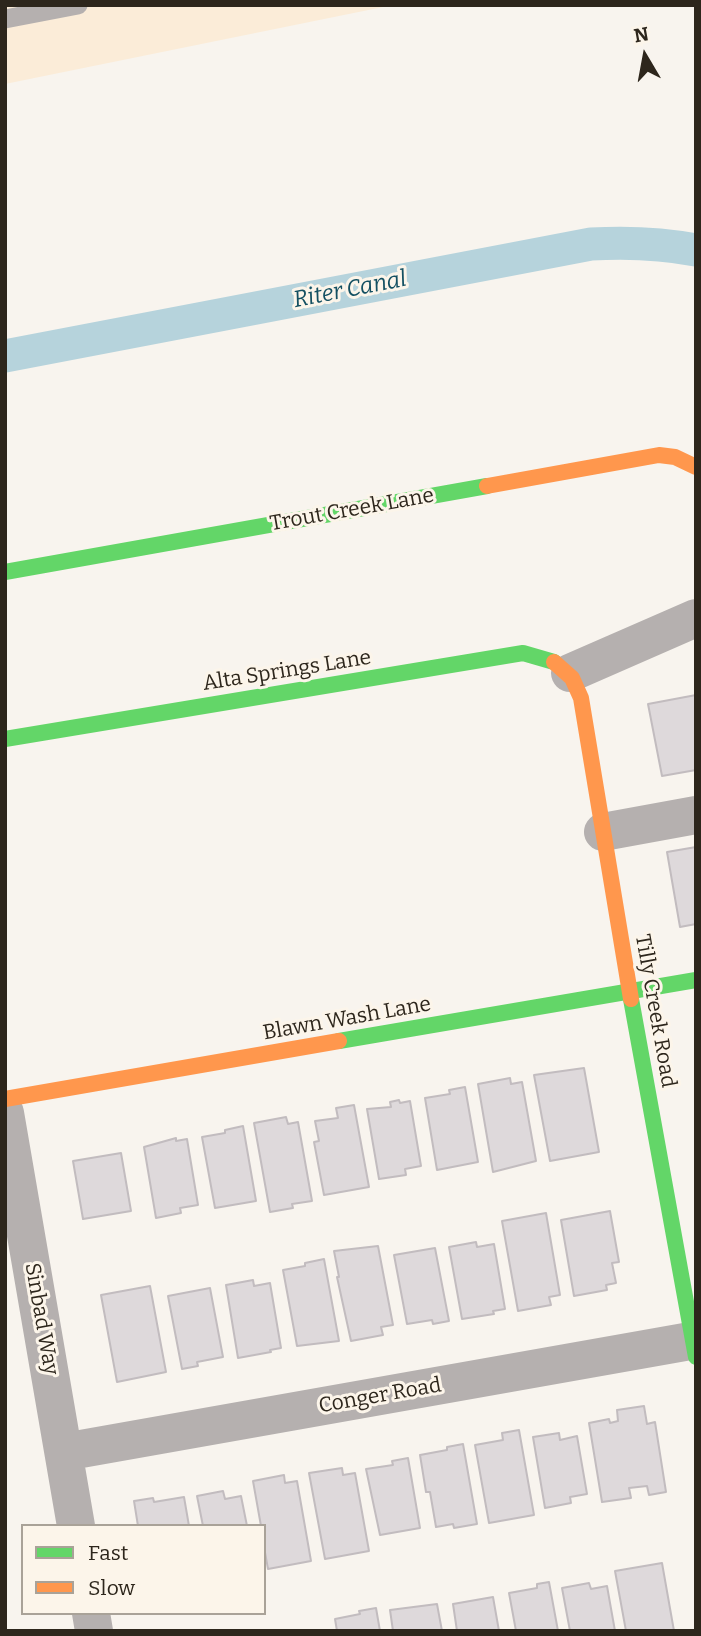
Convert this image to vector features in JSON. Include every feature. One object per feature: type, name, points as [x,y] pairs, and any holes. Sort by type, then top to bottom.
[{"type":"street","name":"Trout Creek Lane","points":[[5,572],[652,456],[679,456],[696,467]]},
{"type":"street","points":[[569,673],[696,618]]},
{"type":"street","name":"Alta Springs Lane","points":[[5,739],[523,653],[550,658],[569,673]]},
{"type":"street","name":"Tilly Creek Road","points":[[569,673],[580,698],[695,1346]]},
{"type":"street","points":[[603,832],[696,815]]},
{"type":"street","name":"Blawn Wash Lane","points":[[5,1100],[696,980]]},
{"type":"street","name":"Sinbad Way","points":[[5,1112],[76,1524]]},
{"type":"street","name":"Conger Road","points":[[64,1452],[695,1346]]},
{"type":"lane","points":[[5,19],[78,5]]},
{"type":"shaded area","points":[[5,5],[393,5],[5,84]]},
{"type":"building","points":[[696,695],[696,770],[662,776],[648,704]]},
{"type":"building","points":[[696,847],[696,924],[680,927],[667,852]]},
{"type":"building","points":[[584,1068],[599,1152],[550,1161],[534,1075]]},
{"type":"building","points":[[510,1078],[511,1084],[522,1082],[536,1161],[493,1172],[478,1084]]},
{"type":"building","points":[[465,1087],[478,1162],[437,1170],[425,1098],[450,1094],[449,1090]]},
{"type":"building","points":[[399,1100],[400,1103],[410,1101],[421,1166],[405,1169],[406,1175],[379,1179],[367,1109],[391,1107],[390,1102]]},
{"type":"building","points":[[354,1105],[369,1187],[324,1195],[314,1142],[319,1141],[315,1121],[338,1118],[336,1108]]},
{"type":"building","points":[[286,1117],[288,1124],[298,1122],[312,1201],[292,1204],[293,1208],[270,1212],[254,1123]]},
{"type":"building","points":[[243,1126],[256,1201],[215,1208],[202,1137]]},
{"type":"building","points":[[176,1138],[176,1141],[187,1139],[198,1205],[180,1208],[181,1213],[156,1218],[144,1147]]},
{"type":"building","points":[[121,1153],[131,1211],[83,1219],[73,1161]]},
{"type":"building","points":[[610,1211],[619,1262],[612,1263],[616,1283],[606,1285],[607,1290],[574,1296],[561,1220]]},
{"type":"building","points":[[546,1213],[560,1295],[549,1297],[551,1305],[518,1311],[502,1221]]},
{"type":"building","points":[[476,1242],[477,1247],[494,1244],[505,1309],[493,1311],[494,1314],[462,1319],[449,1247]]},
{"type":"building","points":[[378,1246],[393,1325],[381,1327],[383,1335],[351,1341],[334,1251]]},
{"type":"building","points":[[435,1248],[449,1321],[433,1324],[432,1320],[407,1324],[394,1255]]},
{"type":"building","points":[[324,1259],[339,1341],[297,1346],[283,1270]]},
{"type":"building","points":[[253,1280],[254,1286],[270,1283],[281,1348],[238,1358],[226,1285]]},
{"type":"building","points":[[150,1286],[166,1372],[117,1382],[101,1295]]},
{"type":"building","points":[[210,1288],[223,1357],[197,1362],[198,1366],[182,1369],[168,1296]]},
{"type":"building","points":[[644,1406],[647,1424],[655,1422],[666,1492],[649,1495],[647,1486],[629,1488],[631,1498],[602,1502],[589,1423],[609,1419],[610,1423],[618,1421],[617,1410]]},
{"type":"building","points":[[519,1430],[534,1515],[489,1523],[475,1445],[503,1440],[502,1433]]},
{"type":"building","points":[[559,1433],[560,1440],[577,1436],[587,1494],[570,1497],[571,1503],[545,1508],[533,1437]]},
{"type":"building","points":[[463,1444],[477,1524],[454,1528],[453,1524],[436,1527],[430,1492],[426,1492],[420,1455]]},
{"type":"building","points":[[408,1458],[420,1528],[380,1535],[366,1469],[393,1465],[392,1461]]},
{"type":"building","points":[[342,1468],[343,1475],[355,1473],[369,1551],[325,1559],[309,1473]]},
{"type":"building","points":[[284,1475],[285,1483],[297,1481],[311,1561],[268,1569],[266,1524],[261,1524],[253,1481]]},
{"type":"building","points":[[223,1491],[225,1499],[241,1496],[247,1524],[203,1524],[197,1496]]},
{"type":"building","points":[[184,1497],[189,1524],[138,1524],[134,1501],[153,1498],[154,1502]]},
{"type":"building","points":[[662,1563],[674,1631],[626,1631],[615,1571]]},
{"type":"building","points":[[549,1582],[558,1631],[516,1631],[509,1593],[537,1588],[537,1584]]},
{"type":"building","points":[[589,1583],[591,1589],[607,1586],[615,1631],[570,1631],[562,1588]]},
{"type":"building","points":[[493,1597],[499,1631],[457,1631],[453,1604]]},
{"type":"building","points":[[437,1604],[442,1631],[393,1631],[390,1610]]},
{"type":"building","points":[[376,1608],[380,1631],[337,1631],[335,1619]]},
{"type":"waterway","name":"Riter Canal","points":[[5,356],[591,244],[644,244],[696,250]]},
{"type":"traffic: fast","points":[[5,572],[487,486]]},
{"type":"traffic: fast","points":[[5,739],[523,653],[554,662]]},
{"type":"traffic: fast","points":[[339,1041],[696,980]]},
{"type":"traffic: fast","points":[[631,999],[696,1357]]},
{"type":"traffic: slow","points":[[487,486],[659,455],[675,457],[696,467]]},
{"type":"traffic: slow","points":[[554,662],[572,678],[581,698],[631,999]]},
{"type":"traffic: slow","points":[[5,1099],[339,1041]]}]
